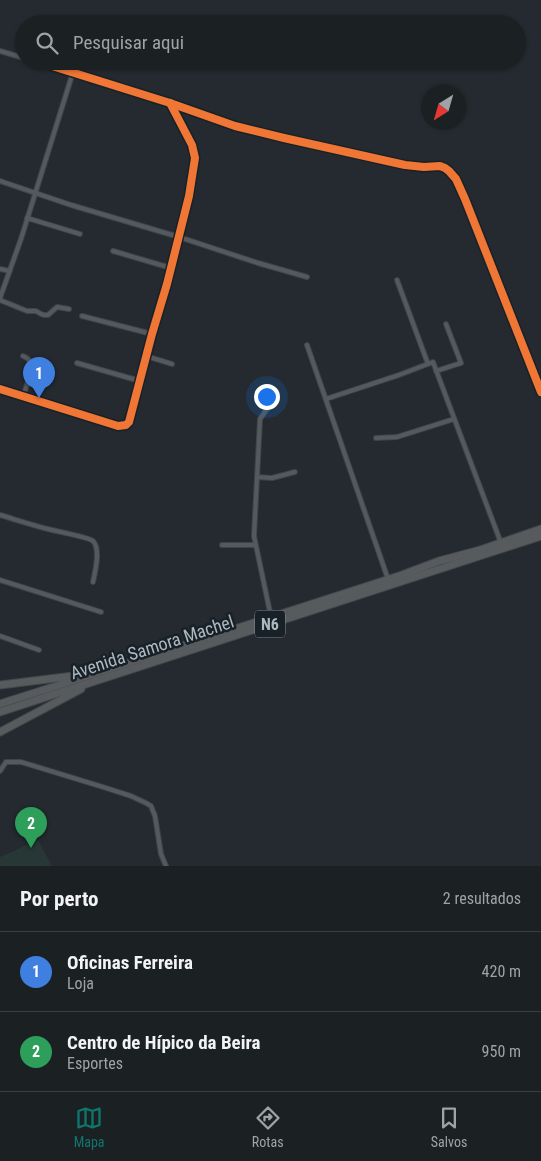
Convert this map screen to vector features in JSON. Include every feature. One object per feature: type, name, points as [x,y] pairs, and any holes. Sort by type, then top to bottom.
[{"type":"highway","name":"Avenida Samora Machel","points":[[0,704],[541,529]]},
{"type":"highway","name":"Avenida Samora Machel","points":[[0,712],[541,536]]},
{"type":"highway","points":[[0,686],[96,673]]},
{"type":"highway","points":[[0,732],[77,692],[92,682]]},
{"type":"street","points":[[0,51],[15,55]]},
{"type":"street","points":[[66,70],[259,132],[405,165],[440,166],[449,171],[456,180],[465,200],[541,392]]},
{"type":"street","points":[[69,309],[57,308],[48,315],[44,315],[0,299],[73,72]]},
{"type":"street","points":[[0,389],[122,427],[131,418],[189,196],[195,155],[184,128],[170,103]]},
{"type":"street","points":[[0,181],[306,277]]},
{"type":"street","points":[[27,218],[80,234]]},
{"type":"street","points":[[113,251],[171,268]]},
{"type":"street","points":[[0,269],[10,271]]},
{"type":"street","points":[[397,280],[428,364]]},
{"type":"street","points":[[82,316],[152,334]]},
{"type":"street","points":[[436,372],[461,362],[446,324]]},
{"type":"street","points":[[307,345],[388,579]]},
{"type":"street","points":[[23,356],[29,359],[34,369],[23,397]]},
{"type":"street","points":[[146,356],[172,364]]},
{"type":"street","points":[[326,399],[433,362],[501,543]]},
{"type":"street","points":[[77,363],[140,381]]},
{"type":"street","points":[[267,409],[260,419],[254,536],[271,617]]},
{"type":"street","points":[[376,438],[397,437],[454,419]]},
{"type":"street","points":[[257,476],[272,478],[296,472]]},
{"type":"street","points":[[0,515],[93,542],[98,554],[93,582]]},
{"type":"street","points":[[222,545],[255,544]]},
{"type":"street","points":[[0,580],[101,612]]},
{"type":"street","points":[[0,636],[39,650]]},
{"type":"street","points":[[0,771],[6,762],[21,762],[131,796],[146,803],[151,806],[155,816],[161,854],[166,866]]},
{"type":"shaded area","points":[[38,840],[52,866],[0,866],[0,857]]},
{"type":"cycle path","points":[[65,70],[170,103],[235,126],[405,165],[440,166],[445,168],[456,179],[465,199],[541,392]]},
{"type":"cycle path","points":[[0,389],[118,426],[126,425],[129,422],[167,284],[189,196],[195,158],[192,145],[170,103]]},
{"type":"place","name":"Oficinas Ferreira","points":[[39,398]]},
{"type":"place","name":"Centro de Hípico da Beira","points":[[31,848]]}]
